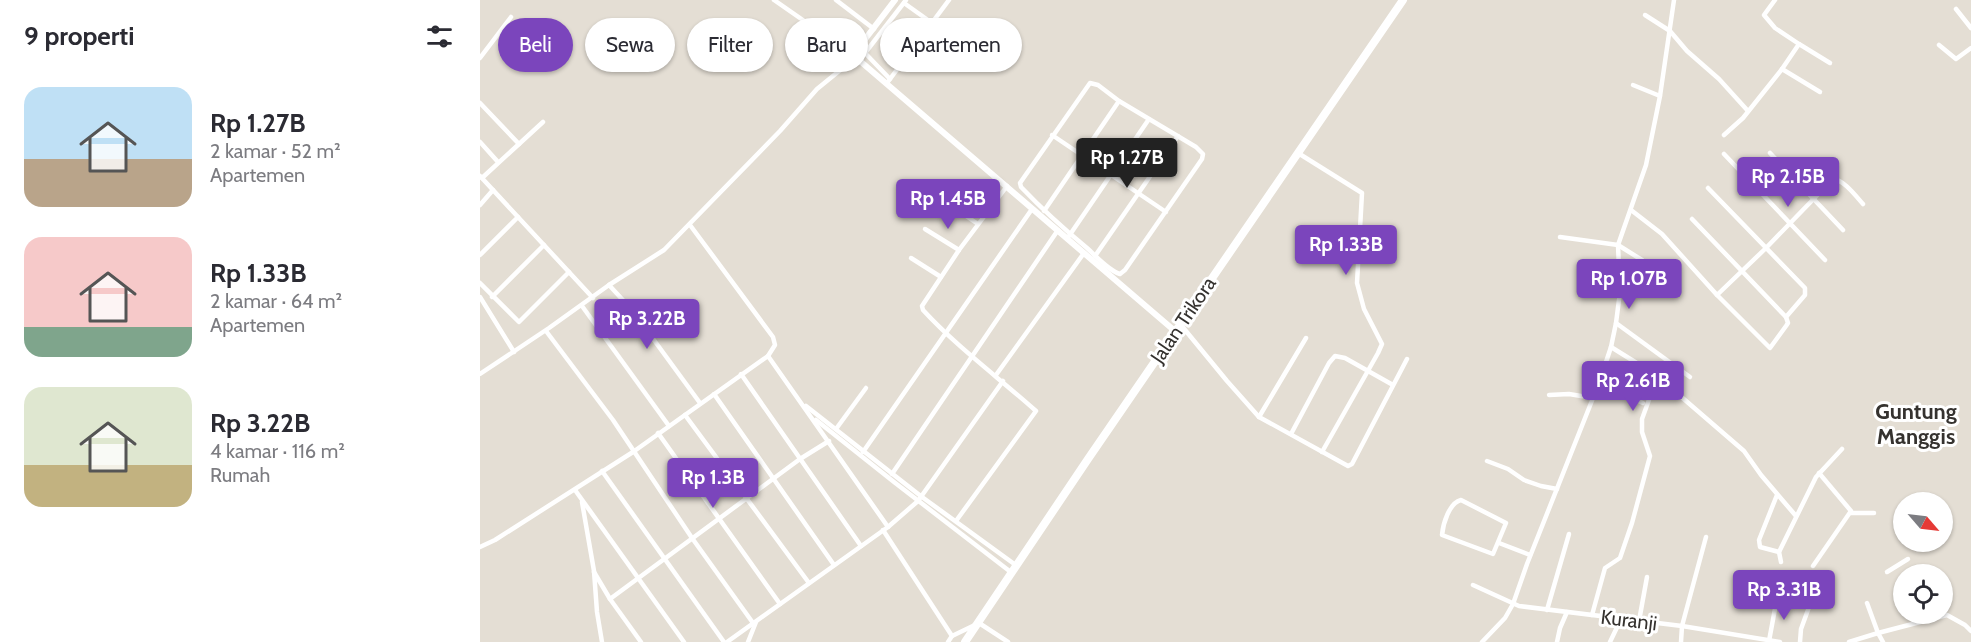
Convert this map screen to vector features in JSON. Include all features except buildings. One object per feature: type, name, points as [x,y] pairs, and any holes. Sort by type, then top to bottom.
[{"type":"main road","name":"Jalan Trikora","points":[[965,642],[1403,0]]},
{"type":"street","points":[[774,0],[800,18]]},
{"type":"street","points":[[836,0],[874,29]]},
{"type":"street","points":[[936,18],[949,0]]},
{"type":"street","points":[[1482,642],[1505,618],[1513,604],[1530,555],[1599,383],[1611,346],[1620,292],[1618,245],[1646,165],[1660,96],[1674,0]]},
{"type":"street","points":[[1775,0],[1764,15],[1775,28],[1830,63]]},
{"type":"street","points":[[868,36],[892,1]]},
{"type":"street","points":[[889,81],[865,53],[905,1],[926,18]]},
{"type":"street","points":[[1956,9],[1971,28]]},
{"type":"street","points":[[1645,15],[1670,31],[1681,45],[1719,79],[1748,111]]},
{"type":"street","points":[[480,58],[498,36]]},
{"type":"street","points":[[1724,135],[1748,111],[1799,44]]},
{"type":"street","points":[[1939,45],[1956,59],[1971,48]]},
{"type":"street","points":[[868,66],[889,81],[1032,209],[1058,230],[1069,236],[1115,272],[1122,274],[1203,156],[1201,150],[1119,101],[1098,85],[1090,83],[1020,183],[1021,188],[1069,236],[1084,253],[1178,328],[1259,417],[1342,464],[1351,465],[1407,359]]},
{"type":"street","points":[[1782,69],[1820,92]]},
{"type":"street","points":[[480,374],[663,250],[780,131],[818,88],[838,72]]},
{"type":"street","points":[[889,81],[896,72]]},
{"type":"street","points":[[1633,85],[1660,96]]},
{"type":"street","points":[[1044,211],[1119,101]]},
{"type":"street","points":[[480,103],[519,144]]},
{"type":"street","points":[[1069,236],[1149,119]]},
{"type":"street","points":[[543,122],[481,177],[593,298]]},
{"type":"street","points":[[1052,135],[1166,212]]},
{"type":"street","points":[[1095,256],[1178,136]]},
{"type":"street","points":[[480,142],[498,162]]},
{"type":"street","points":[[1298,153],[1362,193],[1357,283],[1364,309],[1382,344],[1322,452]]},
{"type":"street","points":[[1770,153],[1843,230]]},
{"type":"street","points":[[1724,154],[1825,260]]},
{"type":"street","points":[[1717,295],[1835,178],[1863,204]]},
{"type":"street","points":[[959,211],[978,183],[983,188]]},
{"type":"street","points":[[956,521],[1036,411],[945,334],[922,308],[959,250],[1007,186]]},
{"type":"street","points":[[1708,188],[1806,291],[1786,317]]},
{"type":"street","points":[[480,205],[494,190]]},
{"type":"street","points":[[948,204],[978,224]]},
{"type":"street","points":[[863,452],[1032,209]]},
{"type":"street","points":[[1631,210],[1662,234],[1717,295],[1770,348],[1788,323],[1786,317],[1692,219]]},
{"type":"street","points":[[480,255],[518,217]]},
{"type":"street","points":[[480,547],[495,540],[633,452],[658,432],[768,356],[775,345],[773,337],[690,225]]},
{"type":"street","points":[[925,229],[959,250]]},
{"type":"street","points":[[892,474],[1058,230]]},
{"type":"street","points":[[1560,237],[1618,245],[1642,260]]},
{"type":"street","points":[[492,297],[544,245]]},
{"type":"street","points":[[996,375],[1084,253]]},
{"type":"street","points":[[911,258],[941,277]]},
{"type":"street","points":[[480,283],[519,322],[569,272]]},
{"type":"street","points":[[609,285],[632,310],[700,403]]},
{"type":"street","points":[[480,297],[514,352]]},
{"type":"street","points":[[582,306],[669,426]]},
{"type":"street","points":[[1616,323],[1690,377]]},
{"type":"street","points":[[546,331],[613,420],[692,538],[755,622]]},
{"type":"street","points":[[1259,417],[1306,338]]},
{"type":"street","points":[[1611,346],[1656,375],[1744,451],[1796,516]]},
{"type":"street","points":[[768,356],[888,527]]},
{"type":"street","points":[[1290,434],[1333,358],[1340,356],[1393,385]]},
{"type":"street","points":[[741,374],[861,546]]},
{"type":"street","points":[[602,471],[725,642],[888,527],[920,499],[1003,381]]},
{"type":"street","points":[[1592,615],[1605,568],[1620,558],[1632,523],[1650,456],[1642,432],[1642,419],[1650,397],[1664,382]]},
{"type":"street","points":[[1599,383],[1643,403]]},
{"type":"street","points":[[836,429],[867,388]]},
{"type":"street","points":[[714,394],[834,565]]},
{"type":"street","points":[[1549,395],[1569,394],[1593,398]]},
{"type":"street","points":[[799,401],[892,474],[920,499],[956,521],[1014,570]]},
{"type":"street","points":[[809,413],[835,436],[1014,570]]},
{"type":"street","points":[[685,415],[809,583]]},
{"type":"street","points":[[658,432],[780,604]]},
{"type":"street","points":[[610,598],[829,441]]},
{"type":"street","points":[[1781,562],[1779,552],[1819,473],[1842,449]]},
{"type":"street","points":[[1487,461],[1508,469],[1524,480],[1557,489]]},
{"type":"street","points":[[1819,473],[1850,508],[1851,513]]},
{"type":"street","points":[[575,489],[684,642]]},
{"type":"street","points":[[1777,495],[1759,540],[1760,547],[1779,552]]},
{"type":"street","points":[[582,499],[594,571],[602,642]]},
{"type":"street","points":[[1461,500],[1506,522],[1499,543],[1491,554],[1442,535],[1447,517],[1455,502],[1461,500]]},
{"type":"street","points":[[1813,566],[1841,523],[1851,513],[1874,513]]},
{"type":"street","points":[[883,530],[952,636]]},
{"type":"street","points":[[1547,610],[1569,534]]},
{"type":"street","points":[[1681,642],[1682,626],[1706,537]]},
{"type":"street","points":[[1499,543],[1530,555]]},
{"type":"street","points":[[1887,572],[1908,559]]},
{"type":"street","points":[[594,571],[641,642]]},
{"type":"street","points":[[1639,621],[1647,577]]},
{"type":"street","name":"Kuranji","points":[[1473,585],[1513,604],[1682,626],[1780,642]]},
{"type":"street","points":[[1769,640],[1777,598]]},
{"type":"street","points":[[1800,642],[1801,629],[1812,599]]},
{"type":"street","points":[[1868,603],[1883,642]]},
{"type":"street","points":[[1557,642],[1567,612]]},
{"type":"street","points":[[1849,642],[1947,615],[1971,631]]},
{"type":"street","points":[[1610,642],[1621,619]]},
{"type":"street","points":[[748,642],[755,622]]},
{"type":"street","points":[[948,642],[952,636],[979,623],[1008,642]]},
{"type":"street","points":[[1717,642],[1719,633]]},
{"type":"district","name":"Guntung Manggis","points":[[1916,424]]}]
